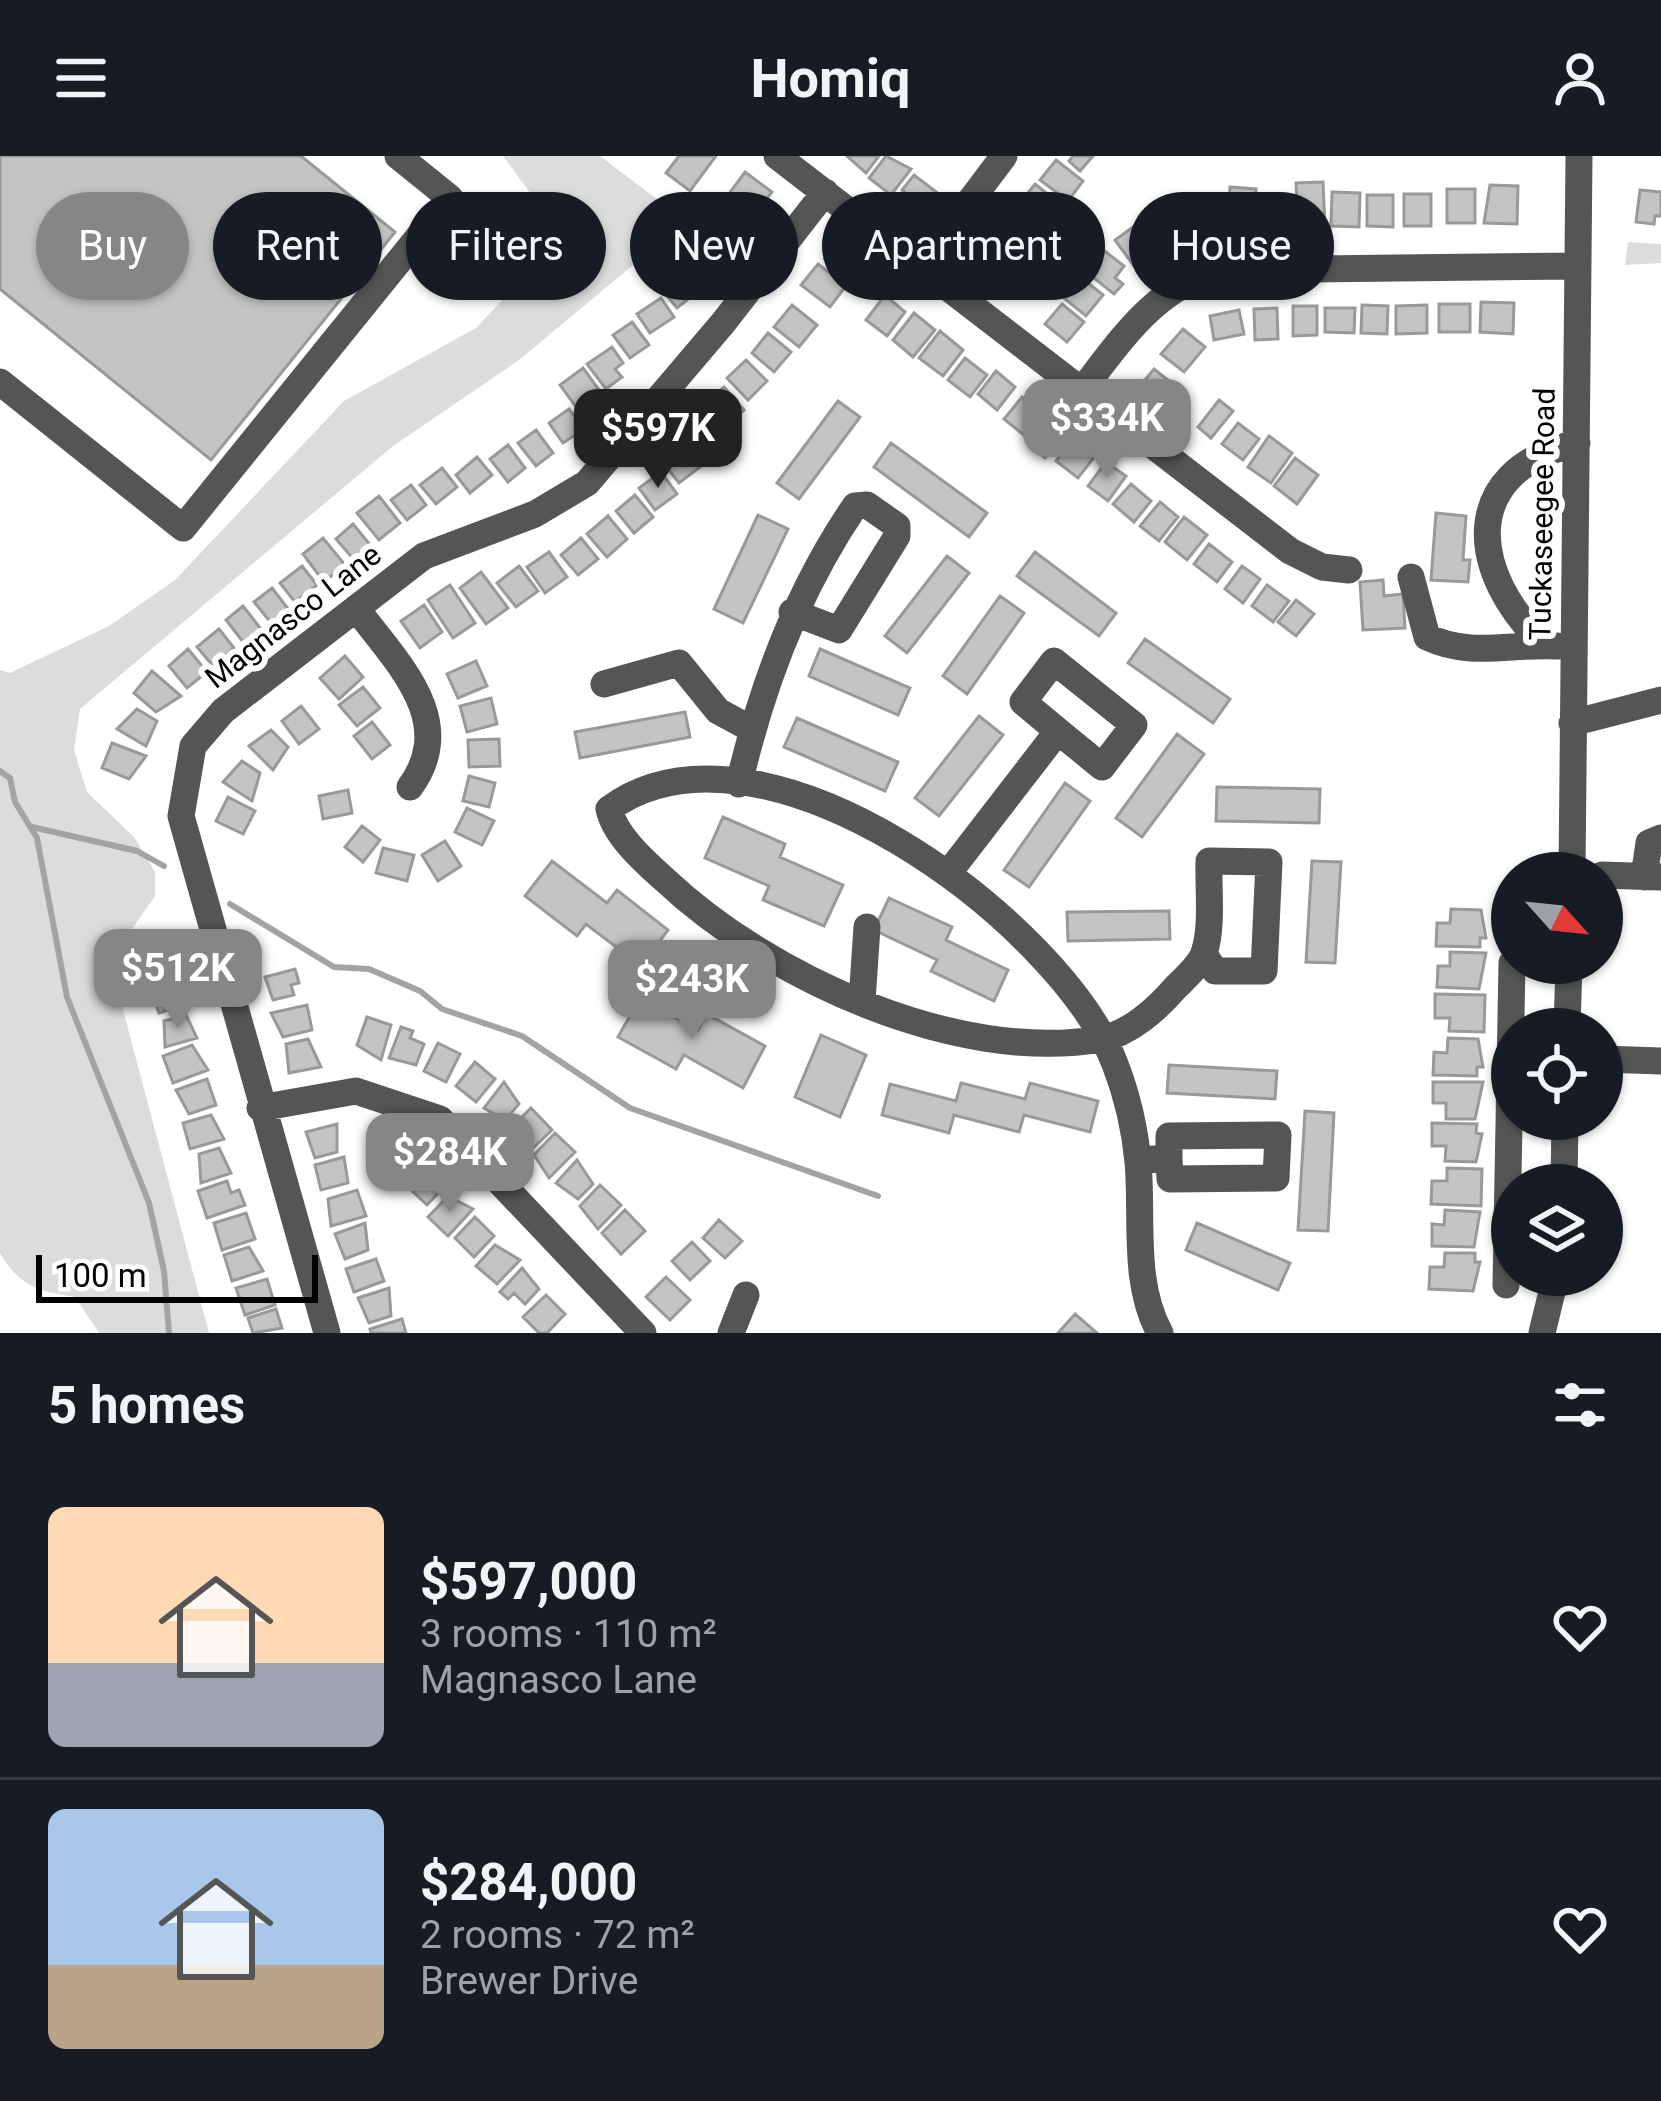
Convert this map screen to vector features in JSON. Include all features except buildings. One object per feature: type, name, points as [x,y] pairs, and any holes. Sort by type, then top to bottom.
[{"type":"street","points":[[0,382],[183,529],[450,198],[398,156]]},
{"type":"street","points":[[778,156],[825,191]]},
{"type":"street","points":[[977,192],[1004,156]]},
{"type":"street","name":"Tuckaseegee Road","points":[[1572,852],[1579,156]]},
{"type":"street","name":"Magnasco Lane","points":[[328,1333],[260,1108],[181,816],[185,768],[193,746],[223,711],[424,556],[535,514],[587,483],[825,191]]},
{"type":"street","points":[[1082,390],[1159,298],[1197,275],[1222,269],[1578,266]]},
{"type":"street","points":[[965,300],[1290,551],[1322,567],[1349,570]]},
{"type":"street","points":[[1545,645],[1499,592],[1486,557],[1487,515],[1514,477],[1535,458],[1576,442]]},
{"type":"street","points":[[739,784],[792,612],[855,506],[867,505],[898,531],[844,625],[833,631],[792,612]]},
{"type":"street","points":[[1411,577],[1427,637],[1480,651],[1574,646]]},
{"type":"street","points":[[356,608],[426,708],[431,738],[422,770],[410,787]]},
{"type":"street","points":[[604,685],[679,662],[718,711],[753,730]]},
{"type":"street","points":[[1572,723],[1661,700]]},
{"type":"street","points":[[950,871],[1058,731]]},
{"type":"street","points":[[1160,1333],[1144,1280],[1138,1161],[1122,1082],[1103,1039],[1026,938],[950,871],[847,815],[739,784],[663,787],[624,798],[609,809],[612,821],[645,861],[718,925],[766,956],[862,1001],[934,1026],[1008,1042],[1103,1039],[1147,1015],[1204,955]]},
{"type":"street","points":[[1623,876],[1653,877],[1649,843],[1661,838]]},
{"type":"street","points":[[862,1001],[867,927]]},
{"type":"street","points":[[1623,1060],[1661,1061]]},
{"type":"street","points":[[260,1108],[356,1091],[440,1119],[643,1333]]},
{"type":"street","points":[[1138,1161],[1169,1157]]},
{"type":"street","points":[[731,1333],[746,1295]]},
{"type":"street","points":[[1542,1333],[1551,1296]]},
{"type":"shaded area","points":[[503,156],[600,156],[647,192],[630,192],[630,268],[606,288],[606,192],[529,192]]},
{"type":"shaded area","points":[[1628,242],[1661,244],[1661,263],[1625,265]]},
{"type":"shaded area","points":[[502,300],[591,300],[519,360],[393,446],[80,709],[74,750],[87,792],[134,837],[155,872],[155,896],[124,940],[123,1010],[209,1333],[99,1333],[75,1297],[31,1285],[0,1253],[0,670],[10,673],[109,626],[175,580],[344,401],[476,328]]},
{"type":"waterway","points":[[0,771],[10,778],[15,802],[37,838],[67,997],[149,1203],[164,1271],[169,1333]]},
{"type":"waterway","points":[[32,827],[137,851],[164,866]]},
{"type":"waterway","points":[[230,904],[334,967],[369,969],[420,991],[442,1009],[522,1036],[630,1108],[878,1196]]}]
